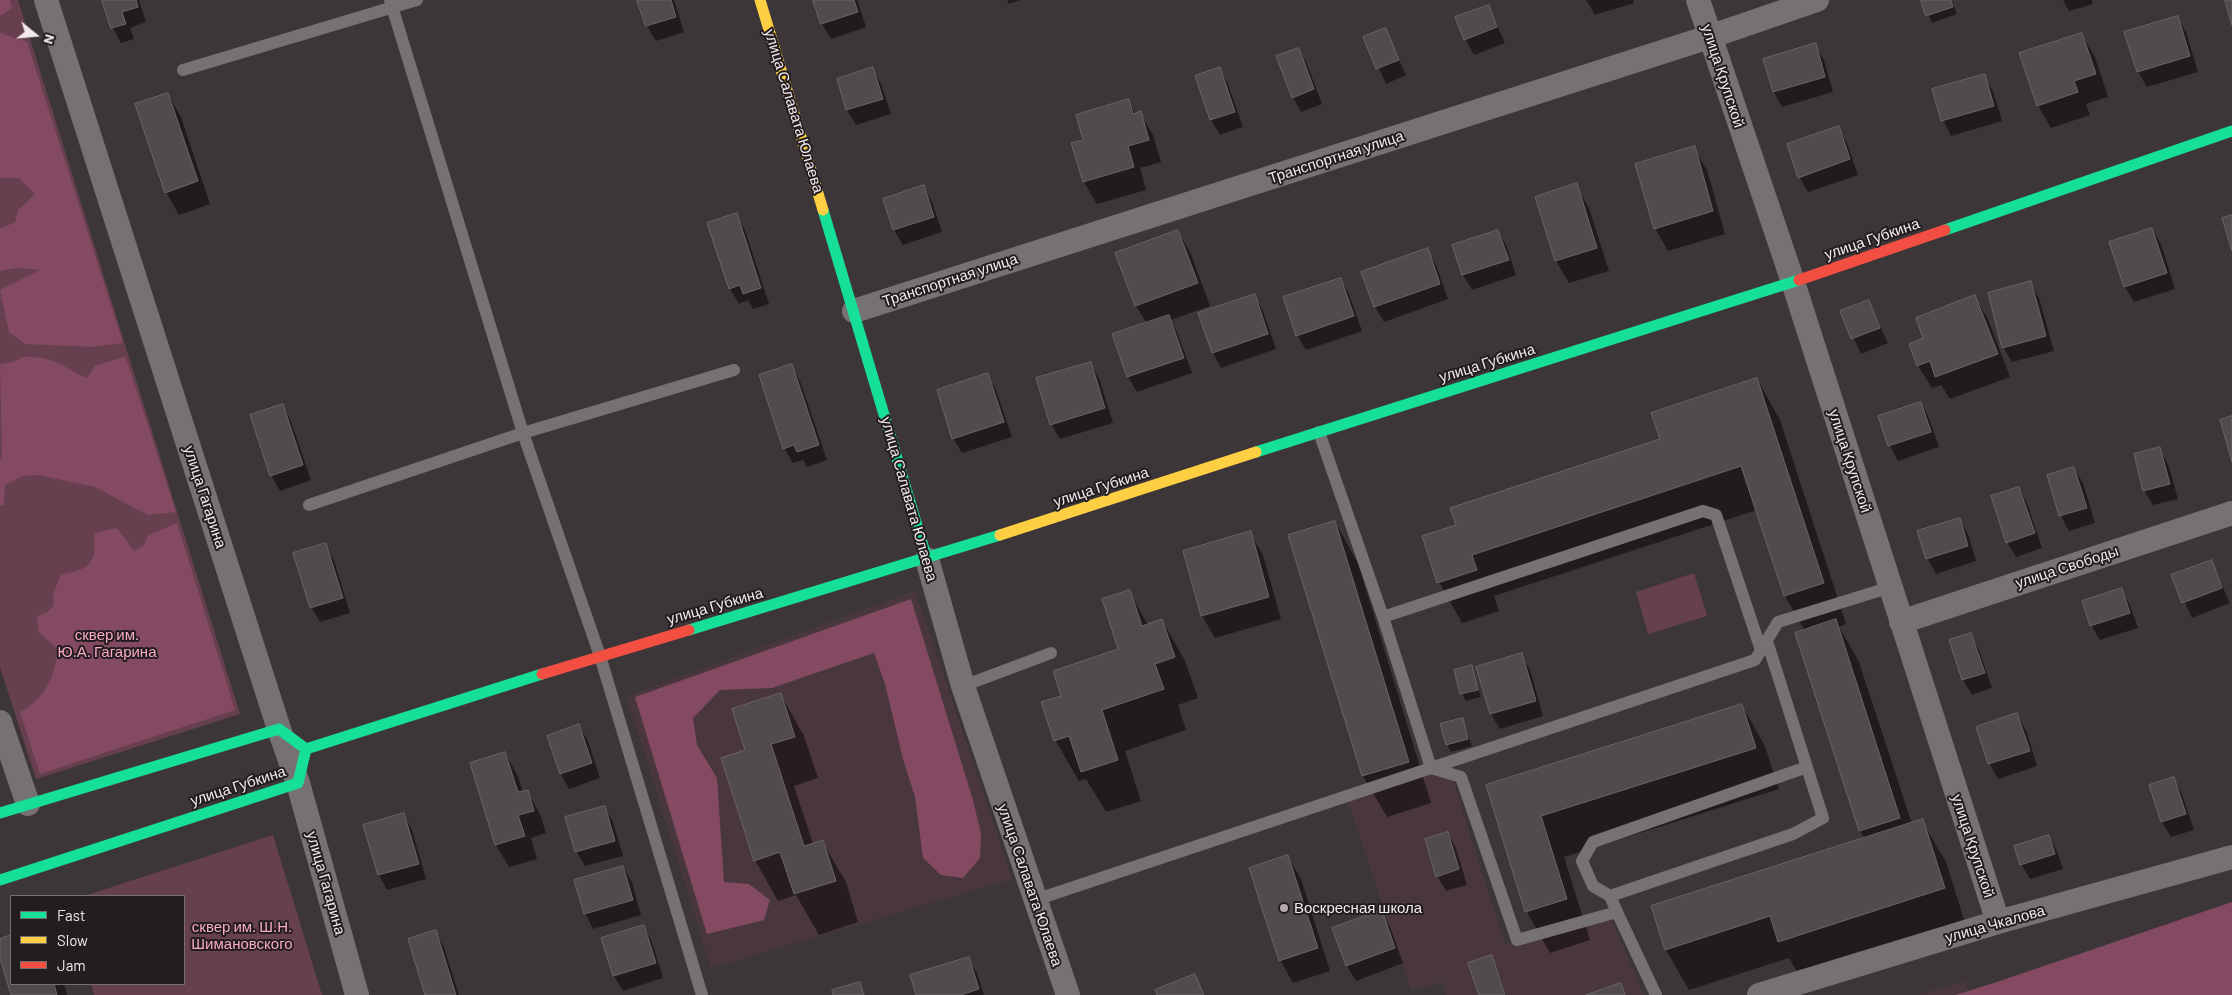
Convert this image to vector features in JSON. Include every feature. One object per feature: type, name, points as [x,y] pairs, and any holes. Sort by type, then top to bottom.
[{"type":"main road","name":"улица Салавата Юлаева","points":[[760,0],[927,559]]},
{"type":"main road","name":"улица Губкина","points":[[0,880],[298,783],[306,749],[600,656],[927,559],[1319,432],[1793,282],[2232,130]]},
{"type":"main road","points":[[0,813],[279,729],[306,749]]},
{"type":"street","name":"улица Гагарина","points":[[46,0],[279,729],[298,783],[357,995]]},
{"type":"street","name":"улица Крупской","points":[[1698,0],[1793,282],[1998,922]]},
{"type":"street","name":"Транспортная улица","points":[[854,311],[1709,37],[1817,0]]},
{"type":"street","name":"улица Свободы","points":[[1902,622],[2232,513]]},
{"type":"street","name":"улица Салавата Юлаева","points":[[927,559],[963,686],[1065,994]]},
{"type":"street","points":[[0,722],[28,804]]},
{"type":"street","name":"улица Чкалова","points":[[1759,995],[1998,922],[2232,858]]},
{"type":"lane","points":[[183,70],[391,4],[417,0]]},
{"type":"lane","points":[[391,4],[524,433],[600,656],[702,995]]},
{"type":"lane","points":[[309,505],[524,433],[734,370]]},
{"type":"lane","points":[[1319,432],[1383,617],[1431,768]]},
{"type":"lane","points":[[1383,617],[1704,512],[1716,515],[1807,767],[1823,818],[1793,834],[1610,896]]},
{"type":"lane","points":[[1035,900],[1755,660],[1778,622],[1891,587]]},
{"type":"lane","points":[[963,686],[1051,653]]},
{"type":"lane","points":[[1656,995],[1610,896],[1593,886],[1582,861],[1593,842],[1807,767]]},
{"type":"lane","points":[[1431,768],[1461,777],[1516,940],[1617,912]]},
{"type":"shaded area","points":[[915,591],[1012,879],[711,968],[627,696]]},
{"type":"shaded area","points":[[1448,765],[1505,944],[1608,912],[1644,995],[1446,995],[1442,982],[1411,990],[1346,796]]},
{"type":"shaded area","points":[[1964,981],[1969,995],[1918,995]]},
{"type":"green space","name":"сквер им. Ю.А. Гагарина","points":[[0,0],[18,0],[240,714],[36,779],[0,667]]},
{"type":"green space","points":[[0,0],[10,0],[12,8],[0,16]]},
{"type":"green space","points":[[0,33],[27,42],[123,343],[92,347],[25,344],[9,332],[0,290],[40,270],[17,268],[0,271],[0,229],[15,222],[18,210],[35,194],[19,178],[0,178]]},
{"type":"green space","points":[[23,357],[50,360],[87,378],[95,366],[126,358],[176,512],[148,515],[95,487],[39,475],[23,476],[5,485],[4,505],[0,505],[0,460],[2,458],[0,364],[14,362]]},
{"type":"green space","points":[[177,523],[235,710],[40,774],[20,712],[35,701],[47,686],[54,668],[57,649],[38,631],[37,617],[49,611],[54,605],[53,594],[61,574],[81,569],[92,559],[94,554],[94,533],[117,528],[134,551],[144,545],[148,535]]},
{"type":"green space","points":[[1694,573],[1707,616],[1648,634],[1636,592]]},
{"type":"green space","points":[[911,599],[973,800],[981,834],[980,858],[963,878],[941,875],[923,858],[915,797],[903,759],[885,684],[874,653],[772,688],[720,690],[693,718],[697,745],[717,778],[724,882],[749,884],[770,900],[764,920],[707,934],[635,697]]},
{"type":"green space","name":"сквер им. Ш.Н. Шимановского","points":[[273,835],[322,995],[94,995],[91,985],[185,985],[185,895],[87,895]]},
{"type":"green space","points":[[2232,902],[2232,995],[1955,995],[1991,984]]},
{"type":"building","points":[[102,0],[136,0],[138,7],[122,12],[126,24],[111,28]]},
{"type":"building","points":[[637,0],[671,0],[676,17],[646,26]]},
{"type":"building","points":[[813,0],[854,0],[858,12],[821,24]]},
{"type":"building","points":[[1921,0],[1951,0],[1953,7],[1926,16]]},
{"type":"building","points":[[2225,0],[2232,0],[2232,25]]},
{"type":"building","points":[[1489,5],[1497,27],[1464,40],[1455,17]]},
{"type":"building","points":[[2178,16],[2190,56],[2137,72],[2124,32]]},
{"type":"building","points":[[1386,28],[1399,60],[1376,69],[1363,37]]},
{"type":"building","points":[[2082,33],[2096,74],[2074,81],[2078,92],[2037,106],[2019,53]]},
{"type":"building","points":[[1816,43],[1825,77],[1773,92],[1763,59]]},
{"type":"building","points":[[1299,48],[1314,89],[1292,98],[1276,56]]},
{"type":"building","points":[[873,67],[883,99],[846,110],[837,79]]},
{"type":"building","points":[[1220,67],[1235,112],[1210,120],[1195,76]]},
{"type":"building","points":[[1985,74],[1994,106],[1941,121],[1932,89]]},
{"type":"building","points":[[168,93],[198,181],[165,193],[135,104]]},
{"type":"building","points":[[1129,99],[1133,114],[1141,111],[1149,140],[1128,146],[1134,167],[1083,182],[1071,143],[1083,140],[1076,115]]},
{"type":"building","points":[[1839,126],[1850,159],[1798,178],[1787,144]]},
{"type":"building","points":[[1695,146],[1713,211],[1654,229],[1635,164]]},
{"type":"building","points":[[1577,183],[1597,248],[1555,261],[1535,197]]},
{"type":"building","points":[[924,185],[934,217],[893,230],[883,199]]},
{"type":"building","points":[[737,213],[761,288],[743,294],[740,285],[729,289],[707,223]]},
{"type":"building","points":[[2232,215],[2232,251],[2222,218]]},
{"type":"building","points":[[2152,228],[2167,273],[2124,287],[2109,242]]},
{"type":"building","points":[[1178,230],[1198,283],[1135,306],[1115,253]]},
{"type":"building","points":[[1498,230],[1509,260],[1462,275],[1452,245]]},
{"type":"building","points":[[1428,248],[1440,284],[1374,307],[1361,272]]},
{"type":"building","points":[[1341,278],[1354,316],[1296,336],[1283,297]]},
{"type":"building","points":[[2031,281],[2046,336],[2002,348],[1988,293]]},
{"type":"building","points":[[1255,294],[1268,334],[1212,353],[1198,313]]},
{"type":"building","points":[[1975,295],[1998,354],[1935,377],[1930,361],[1917,366],[1909,344],[1923,338],[1916,318]]},
{"type":"building","points":[[1869,300],[1880,328],[1851,339],[1840,311]]},
{"type":"building","points":[[1169,315],[1184,358],[1127,377],[1112,334]]},
{"type":"building","points":[[1091,362],[1105,408],[1050,425],[1036,378]]},
{"type":"building","points":[[792,364],[819,445],[797,452],[794,445],[783,449],[759,375]]},
{"type":"building","points":[[988,373],[1004,422],[952,439],[937,390]]},
{"type":"building","points":[[1757,378],[1824,583],[1784,596],[1741,466],[1472,555],[1477,570],[1437,583],[1422,536],[1456,525],[1450,508],[1660,439],[1651,413]]},
{"type":"building","points":[[1921,402],[1931,432],[1888,446],[1878,416]]},
{"type":"building","points":[[283,404],[303,465],[270,476],[250,415]]},
{"type":"building","points":[[2232,416],[2232,462],[2220,420]]},
{"type":"building","points":[[2160,447],[2170,484],[2143,491],[2134,454]]},
{"type":"building","points":[[2074,467],[2087,508],[2059,516],[2047,475]]},
{"type":"building","points":[[2019,487],[2035,533],[2006,543],[1991,496]]},
{"type":"building","points":[[1960,518],[1968,546],[1926,559],[1917,531]]},
{"type":"building","points":[[1335,521],[1409,762],[1362,776],[1288,535]]},
{"type":"building","points":[[1251,531],[1269,597],[1201,616],[1183,551]]},
{"type":"building","points":[[326,543],[343,598],[310,608],[293,553]]},
{"type":"building","points":[[2212,560],[2222,588],[2182,603],[2171,575]]},
{"type":"building","points":[[2122,588],[2130,613],[2090,626],[2082,601]]},
{"type":"building","points":[[1130,590],[1142,626],[1162,619],[1175,657],[1155,664],[1164,689],[1102,710],[1118,760],[1081,772],[1069,736],[1054,741],[1041,702],[1061,696],[1053,671],[1118,649],[1102,599]]},
{"type":"building","points":[[1836,619],[1900,818],[1859,831],[1795,633]]},
{"type":"building","points":[[1971,633],[1985,673],[1962,680],[1949,640]]},
{"type":"building","points":[[1522,653],[1536,701],[1490,714],[1476,667]]},
{"type":"building","points":[[1472,665],[1478,690],[1460,694],[1454,670]]},
{"type":"building","points":[[781,693],[795,737],[771,744],[804,846],[823,840],[836,881],[794,894],[780,852],[754,861],[721,758],[745,750],[732,709]]},
{"type":"building","points":[[1742,704],[1756,748],[1541,816],[1567,899],[1525,912],[1486,785]]},
{"type":"building","points":[[2017,713],[2030,751],[1988,764],[1976,727]]},
{"type":"building","points":[[1463,718],[1468,739],[1446,745],[1440,724]]},
{"type":"building","points":[[579,724],[592,763],[560,774],[547,736]]},
{"type":"building","points":[[505,752],[518,792],[528,790],[534,811],[518,815],[525,836],[495,845],[470,763]]},
{"type":"building","points":[[2174,777],[2186,814],[2161,822],[2149,785]]},
{"type":"building","points":[[605,806],[615,841],[575,852],[565,817]]},
{"type":"building","points":[[404,813],[419,864],[378,875],[363,825]]},
{"type":"building","points":[[1923,819],[1945,888],[1778,942],[1770,916],[1665,950],[1651,906]]},
{"type":"building","points":[[1448,832],[1459,869],[1436,877],[1425,839]]},
{"type":"building","points":[[2049,835],[2055,854],[2020,865],[2014,846]]},
{"type":"building","name":"Воскресная школа","points":[[1288,855],[1318,948],[1279,961],[1249,868]]},
{"type":"building","points":[[623,866],[633,900],[584,914],[574,880]]},
{"type":"building","points":[[1382,910],[1395,948],[1346,966],[1332,928]]},
{"type":"building","points":[[644,925],[656,963],[613,976],[601,938]]},
{"type":"building","points":[[436,930],[456,995],[425,995],[408,939]]},
{"type":"building","points":[[10,935],[10,985],[54,985],[57,995],[11,995],[0,958],[0,939]]},
{"type":"building","points":[[1492,955],[1505,995],[1479,995],[1468,963]]},
{"type":"building","points":[[969,957],[979,989],[961,995],[916,995],[910,975]]},
{"type":"building","points":[[1195,974],[1204,995],[1157,995],[1155,990]]},
{"type":"building","points":[[860,982],[864,995],[833,995],[832,990]]},
{"type":"building","points":[[1621,983],[1625,995],[1586,995]]},
{"type":"traffic: fast","points":[[1945,230],[2232,131]]},
{"type":"traffic: fast","points":[[823,210],[927,559]]},
{"type":"traffic: fast","points":[[1256,452],[1799,280]]},
{"type":"traffic: fast","points":[[689,630],[1000,535]]},
{"type":"traffic: fast","points":[[0,880],[298,783],[306,749],[542,674]]},
{"type":"traffic: fast","points":[[0,813],[279,729],[306,749]]},
{"type":"traffic: slow","points":[[760,0],[823,210]]},
{"type":"traffic: slow","points":[[1000,535],[1256,452]]},
{"type":"traffic: jam","points":[[1799,280],[1945,230]]},
{"type":"traffic: jam","points":[[542,674],[689,630]]},
{"type":"place","name":"Воскресная школа","points":[[1284,908]]}]
